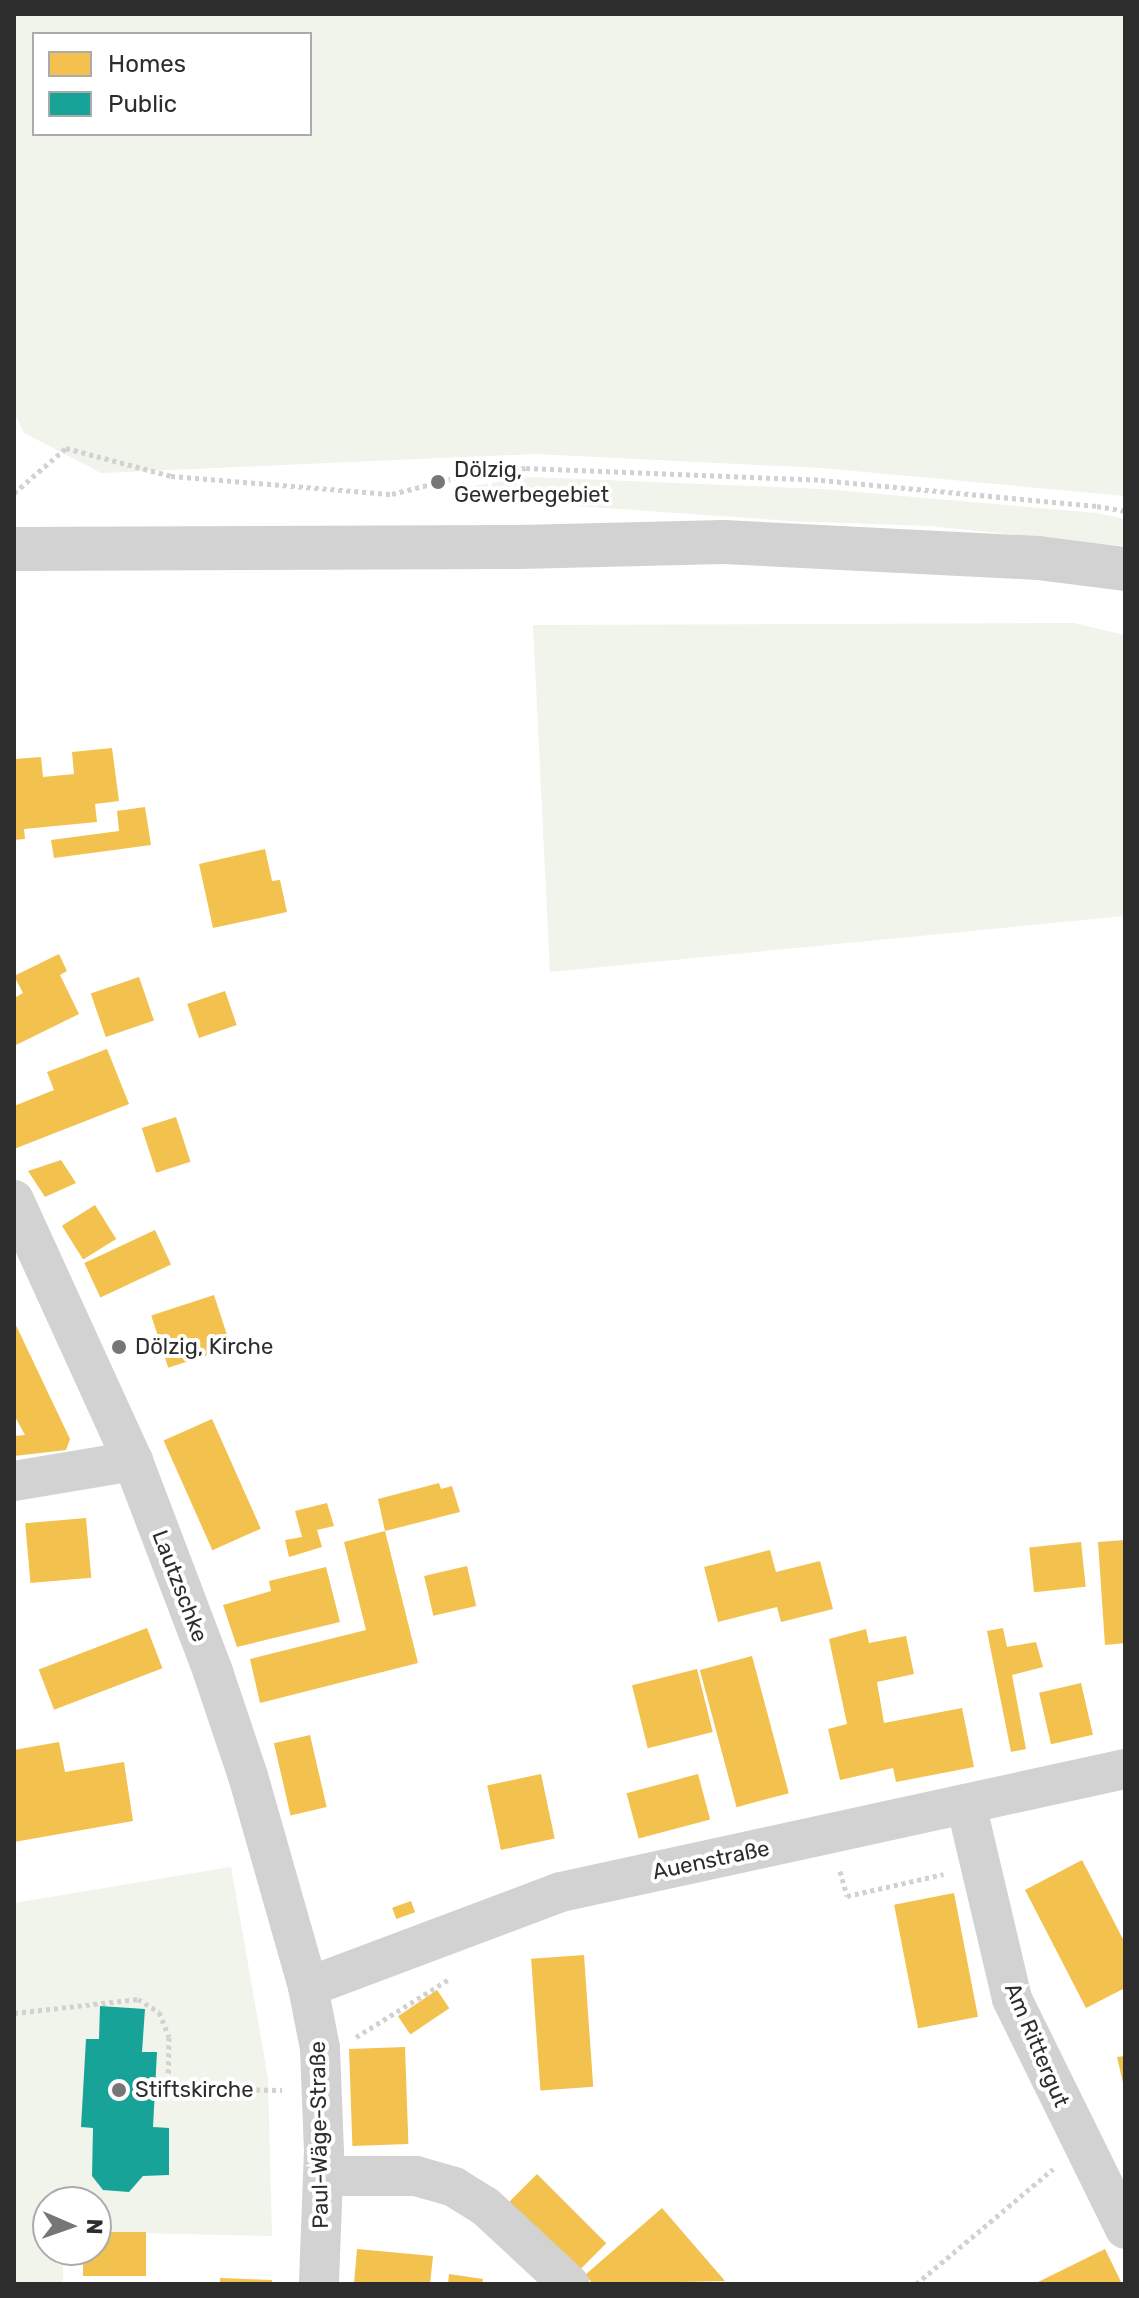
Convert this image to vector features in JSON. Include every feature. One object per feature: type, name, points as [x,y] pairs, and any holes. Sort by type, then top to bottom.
[{"type":"street","points":[[14,549],[519,547],[723,542],[1038,558],[1125,569]]},
{"type":"street","name":"Lautzschke","points":[[14,1200],[133,1461],[213,1672],[248,1776],[308,1987]]},
{"type":"street","points":[[14,1481],[133,1461]]},
{"type":"street","name":"Auenstraße","points":[[308,1987],[561,1892],[1125,1769]]},
{"type":"street","name":"Am Rittergut","points":[[966,1804],[1012,1999],[1125,2229]]},
{"type":"street","name":"Paul-Wäge-Straße","points":[[308,1987],[320,2048],[324,2176],[319,2284]]},
{"type":"street","points":[[324,2176],[416,2176],[454,2187],[485,2206],[569,2284]]},
{"type":"path","points":[[14,493],[66,448],[171,476],[392,494],[466,475],[526,468],[821,480],[1125,511]]},
{"type":"path","points":[[830,1835],[847,1896],[980,1866]]},
{"type":"path","points":[[320,2048],[358,2036],[449,1980],[482,1922]]},
{"type":"path","points":[[14,2013],[138,1999],[159,2012],[169,2037],[168,2088],[282,2090]]},
{"type":"path","points":[[916,2284],[1081,2144]]},
{"type":"shaded area","points":[[14,14],[1125,14],[1125,496],[822,468],[535,454],[101,473],[24,433],[14,412]]},
{"type":"shaded area","points":[[529,477],[822,489],[1097,513],[1125,519],[1125,546],[929,526],[791,521],[548,504],[467,487]]},
{"type":"shaded area","points":[[1074,623],[1125,635],[1125,916],[550,972],[533,625]]},
{"type":"shaded area","points":[[231,1867],[268,2078],[272,2236],[112,2232],[112,2186],[32,2186],[32,2266],[63,2266],[63,2284],[14,2284],[14,1903]]},
{"type":"building: Homes","points":[[112,748],[119,801],[95,804],[97,822],[24,829],[25,839],[14,840],[14,759],[41,757],[43,777],[74,774],[72,752]]},
{"type":"building: Homes","points":[[145,807],[151,845],[54,858],[51,840],[119,831],[117,811]]},
{"type":"building: Homes","points":[[265,849],[272,881],[280,880],[287,912],[213,928],[199,864]]},
{"type":"building: Homes","points":[[59,954],[67,971],[60,975],[79,1014],[14,1046],[14,998],[23,993],[14,976]]},
{"type":"building: Homes","points":[[139,977],[154,1020],[106,1037],[91,994]]},
{"type":"building: Homes","points":[[225,991],[237,1025],[199,1038],[187,1004]]},
{"type":"building: Homes","points":[[107,1049],[129,1104],[14,1149],[14,1106],[54,1090],[47,1072]]},
{"type":"building: Homes","points":[[176,1117],[191,1162],[156,1173],[142,1128]]},
{"type":"building: Homes","points":[[61,1160],[76,1183],[45,1197],[28,1171]]},
{"type":"building: Homes","points":[[95,1205],[116,1239],[83,1260],[62,1226]]},
{"type":"building: Homes","points":[[155,1230],[171,1264],[100,1297],[84,1263]]},
{"type":"building: Homes","points":[[214,1295],[231,1347],[168,1368],[151,1315]]},
{"type":"building: Homes","points":[[14,1321],[70,1439],[66,1450],[14,1456],[14,1436],[25,1435],[14,1415]]},
{"type":"building: Homes","points":[[212,1419],[261,1529],[212,1550],[164,1441]]},
{"type":"building: Homes","points":[[439,1483],[441,1489],[452,1486],[460,1512],[385,1531],[378,1499]]},
{"type":"building: Homes","points":[[327,1503],[334,1526],[317,1530],[322,1547],[289,1557],[285,1540],[302,1537],[295,1511]]},
{"type":"building: Homes","points":[[86,1518],[91,1578],[30,1583],[25,1523]]},
{"type":"building: Homes","points":[[385,1531],[418,1663],[260,1703],[250,1659],[366,1630],[344,1542]]},
{"type":"building: Homes","points":[[1125,1540],[1125,1643],[1105,1645],[1098,1542]]},
{"type":"building: Homes","points":[[1081,1542],[1086,1587],[1034,1592],[1029,1547]]},
{"type":"building: Homes","points":[[770,1550],[776,1572],[820,1561],[833,1609],[781,1622],[777,1607],[718,1622],[704,1567]]},
{"type":"building: Homes","points":[[467,1566],[476,1606],[433,1616],[424,1576]]},
{"type":"building: Homes","points":[[326,1567],[340,1622],[237,1647],[223,1605],[271,1591],[269,1581]]},
{"type":"building: Homes","points":[[147,1628],[162,1668],[54,1710],[39,1670]]},
{"type":"building: Homes","points":[[1003,1628],[1007,1647],[1036,1642],[1043,1667],[1012,1675],[1026,1749],[1011,1752],[987,1631]]},
{"type":"building: Homes","points":[[866,1629],[869,1643],[906,1636],[914,1674],[877,1682],[884,1723],[962,1708],[974,1767],[896,1782],[893,1768],[840,1780],[828,1729],[847,1724],[829,1639]]},
{"type":"building: Homes","points":[[752,1656],[789,1793],[737,1807],[700,1670]]},
{"type":"building: Homes","points":[[697,1669],[713,1732],[648,1748],[632,1685]]},
{"type":"building: Homes","points":[[1081,1683],[1093,1735],[1051,1744],[1039,1693]]},
{"type":"building: Homes","points":[[310,1735],[327,1807],[291,1815],[274,1743]]},
{"type":"building: Homes","points":[[59,1742],[65,1772],[124,1762],[133,1821],[14,1842],[14,1750]]},
{"type":"building: Homes","points":[[541,1774],[555,1839],[501,1850],[487,1785]]},
{"type":"building: Homes","points":[[698,1774],[710,1819],[639,1839],[627,1793]]},
{"type":"building: Homes","points":[[1082,1860],[1125,1943],[1125,1988],[1086,2008],[1025,1890]]},
{"type":"building: Homes","points":[[954,1893],[978,2017],[918,2028],[894,1905]]},
{"type":"building: Homes","points":[[411,1901],[415,1912],[396,1919],[392,1908]]},
{"type":"building: Homes","points":[[584,1955],[593,2087],[540,2090],[531,1959]]},
{"type":"building: Homes","points":[[437,1990],[449,2008],[410,2035],[398,2016]]},
{"type":"building: Homes","points":[[405,2047],[408,2144],[352,2146],[349,2049]]},
{"type":"building: Homes","points":[[1125,2056],[1125,2087],[1124,2087],[1117,2057]]},
{"type":"building: Homes","points":[[537,2174],[606,2243],[577,2272],[508,2203]]},
{"type":"building: Homes","points":[[662,2208],[725,2281],[593,2284],[585,2275]]},
{"type":"building: Homes","points":[[112,2232],[146,2232],[146,2276],[83,2276],[83,2266],[112,2266]]},
{"type":"building: Homes","points":[[357,2249],[433,2256],[430,2284],[354,2284]]},
{"type":"building: Homes","points":[[1105,2249],[1122,2284],[1034,2284]]},
{"type":"building: Homes","points":[[449,2274],[483,2279],[482,2284],[448,2284]]},
{"type":"building: Homes","points":[[220,2278],[272,2280],[272,2284],[220,2284]]},
{"type":"building: Public","name":"Stiftskirche","points":[[100,2006],[145,2009],[142,2052],[157,2052],[153,2127],[169,2128],[169,2175],[143,2176],[129,2192],[112,2191],[112,2186],[100,2186],[92,2176],[93,2128],[81,2127],[86,2039],[99,2039]]},
{"type":"place","name":"Dölzig, Gewerbegebiet","points":[[438,482]]},
{"type":"place","name":"Dölzig, Kirche","points":[[119,1347]]},
{"type":"place","name":"Stiftskirche","points":[[119,2090]]}]
